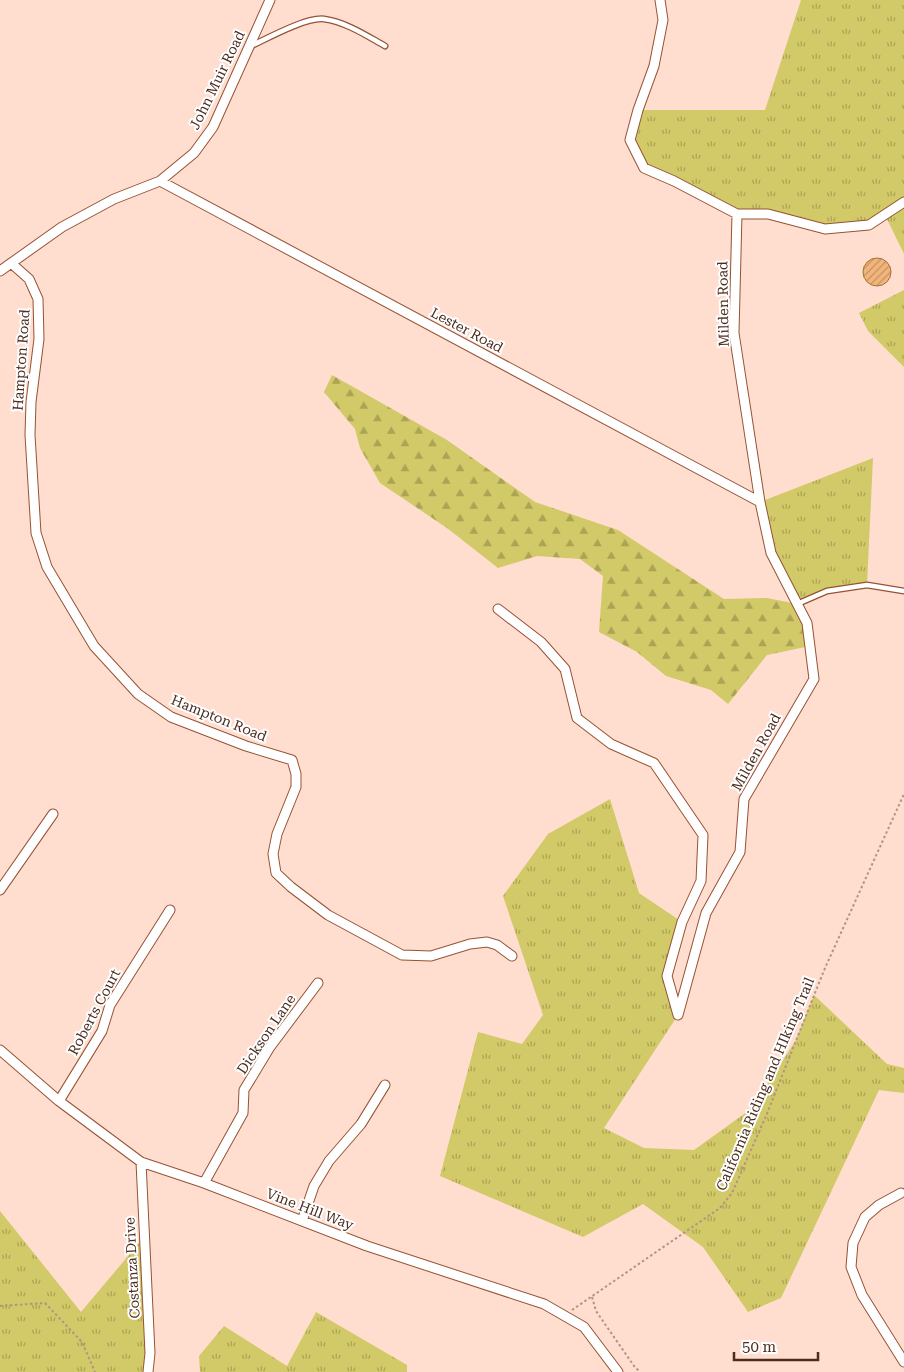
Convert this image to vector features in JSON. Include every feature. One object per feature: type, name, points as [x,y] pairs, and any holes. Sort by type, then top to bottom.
[{"type":"street","name":"John Muir Road","points":[[0,271],[62,227],[114,199],[160,181],[194,153],[213,127],[270,0]]},
{"type":"street","points":[[660,0],[663,20],[654,66],[638,110],[630,140],[644,168],[674,181],[737,214],[768,214],[825,229],[869,225],[904,202]]},
{"type":"street","name":"Lester Road","points":[[160,181],[760,502]]},
{"type":"street","name":"Milden Road","points":[[498,609],[541,642],[565,669],[577,718],[611,744],[654,763],[703,835],[702,881],[682,922],[667,976],[678,1015],[706,913],[740,852],[744,799],[814,679],[807,624],[771,553],[760,502],[734,333],[737,214]]},
{"type":"street","name":"Hampton Road","points":[[11,262],[29,279],[38,299],[38,339],[31,402],[30,435],[36,533],[47,567],[94,646],[138,694],[172,717],[246,746],[292,760],[296,774],[296,787],[277,834],[273,854],[276,873],[321,910],[402,955],[431,956],[470,944],[486,942],[497,945],[512,956]]},
{"type":"street","points":[[0,890],[53,814]]},
{"type":"street","name":"Roberts Court","points":[[60,1102],[102,1032],[110,1004],[170,910]]},
{"type":"street","name":"Dickson Lane","points":[[204,1183],[243,1113],[244,1090],[270,1047],[318,982]]},
{"type":"street","name":"Vine Hill Way","points":[[0,1050],[60,1102],[141,1162],[204,1183],[367,1246],[544,1304],[584,1327],[618,1372]]},
{"type":"street","points":[[302,1221],[314,1186],[329,1161],[361,1124],[385,1085]]},
{"type":"street","name":"Costanza Drive","points":[[141,1162],[150,1353],[148,1372]]},
{"type":"street","points":[[901,1193],[879,1205],[865,1218],[853,1243],[851,1267],[862,1294],[904,1362]]},
{"type":"lane","points":[[250,46],[287,29],[310,21],[324,19],[350,27],[385,46]]},
{"type":"lane","points":[[797,604],[827,591],[867,585],[904,591]]},
{"type":"path","name":"California Riding and HIking Trail","points":[[564,1316],[720,1208],[732,1193],[766,1116],[825,968],[904,794]]},
{"type":"path","points":[[592,1297],[596,1311],[640,1372]]},
{"type":"path","points":[[0,1306],[45,1303],[82,1342],[95,1372]]},
{"type":"green space","points":[[801,0],[904,0],[904,254],[885,215],[869,225],[825,229],[768,214],[737,214],[644,168],[630,140],[638,110],[765,110]]},
{"type":"green space","points":[[904,290],[904,367],[868,331],[859,313]]},
{"type":"green space","points":[[332,375],[447,440],[535,502],[618,530],[724,599],[767,598],[797,604],[810,646],[767,655],[728,704],[711,690],[666,676],[637,652],[599,632],[603,576],[580,559],[537,556],[498,568],[447,528],[380,483],[360,448],[355,429],[324,392]]},
{"type":"green space","points":[[873,458],[867,585],[827,591],[797,604],[771,553],[760,502]]},
{"type":"green space","points":[[610,799],[639,893],[682,922],[667,976],[678,1015],[604,1128],[644,1148],[694,1150],[751,1109],[796,1040],[814,995],[887,1064],[904,1068],[904,1093],[879,1090],[781,1298],[748,1312],[703,1247],[643,1204],[583,1237],[440,1176],[478,1032],[522,1044],[543,1015],[503,896],[548,834]]},
{"type":"green space","points":[[0,1211],[81,1312],[144,1237],[148,1372],[0,1372]]},
{"type":"green space","points":[[316,1312],[407,1365],[407,1372],[200,1372],[199,1356],[224,1326],[287,1366]]},
{"type":"building","points":[[877,258],[887,262],[891,272],[887,282],[877,286],[867,282],[863,272],[867,262]]}]
